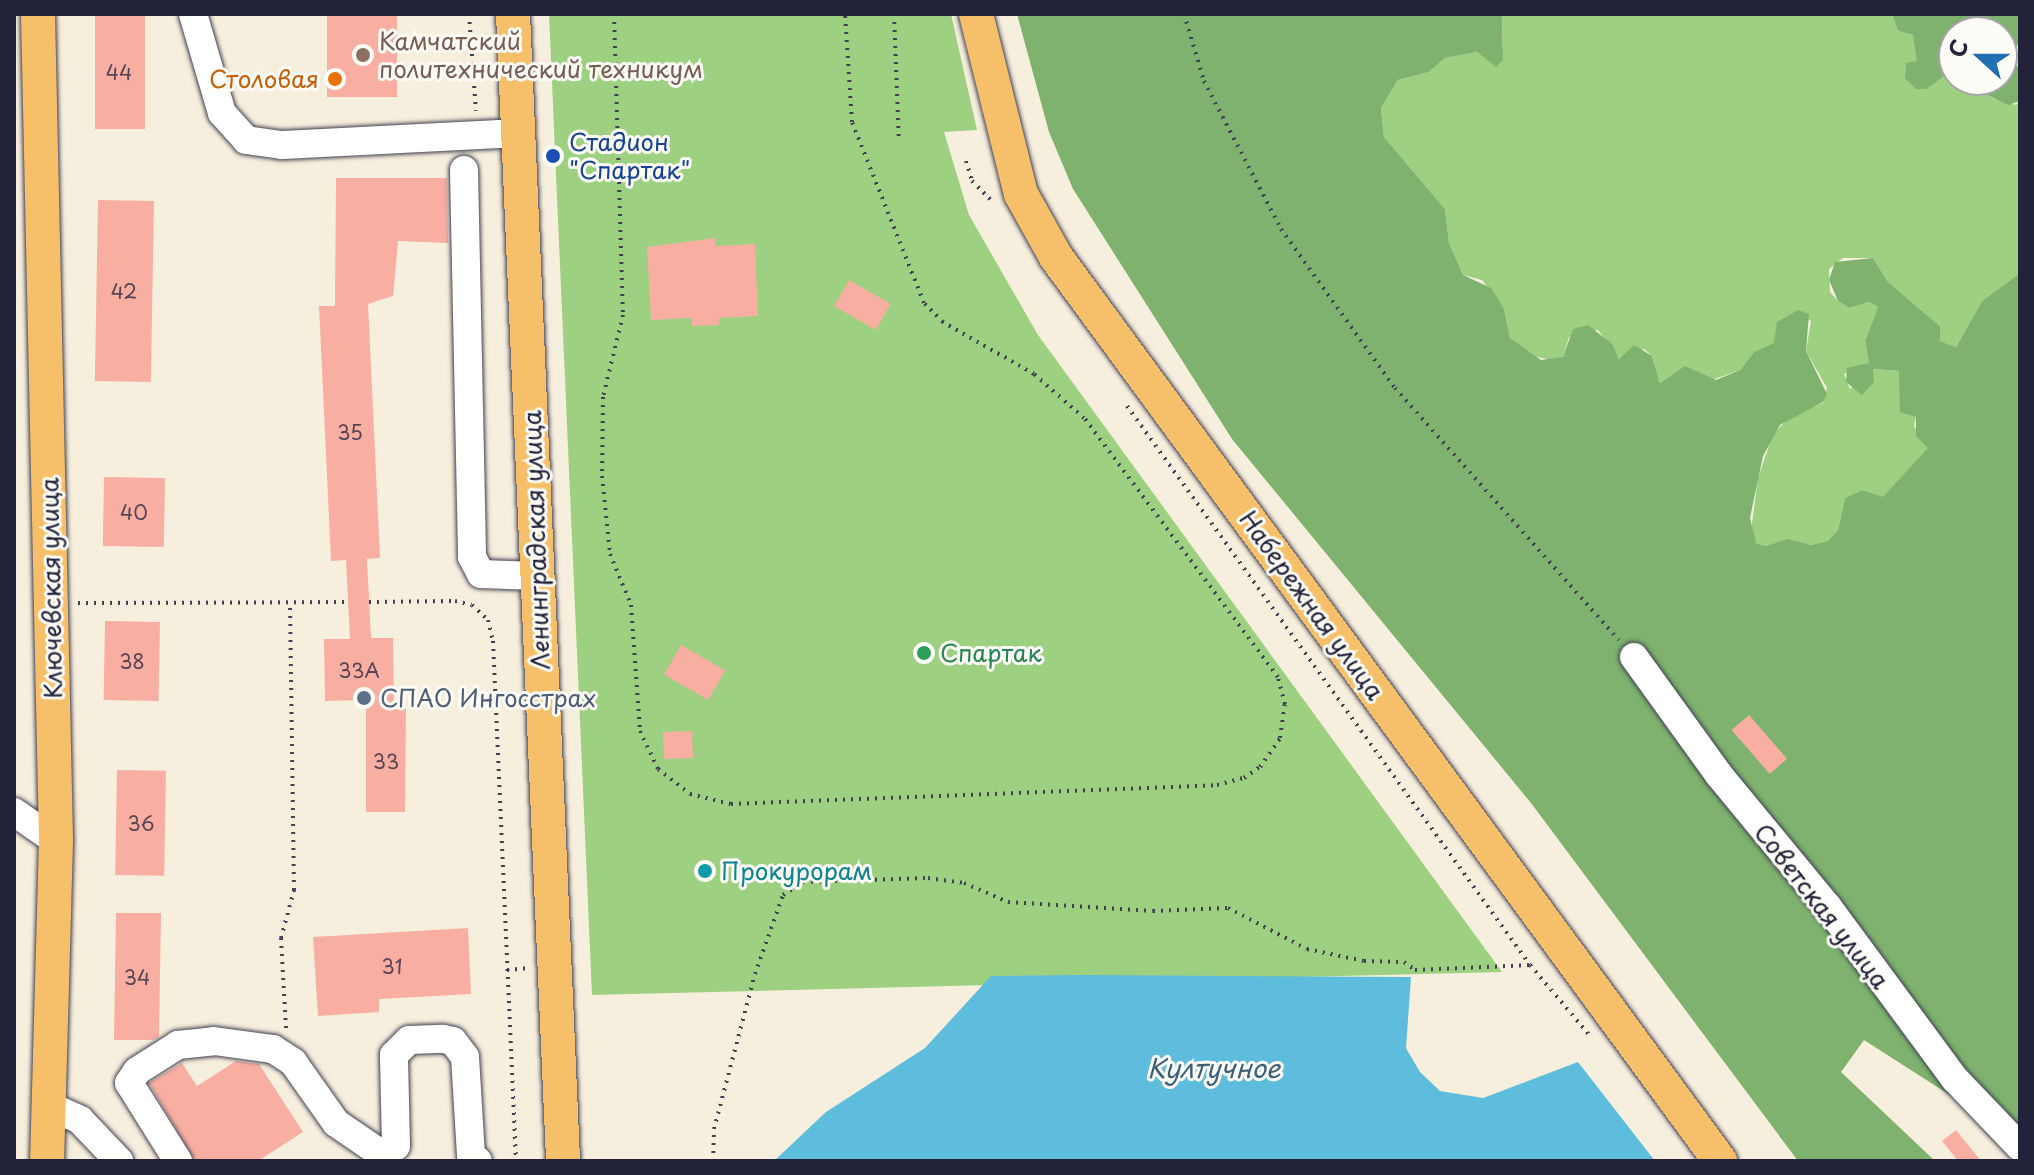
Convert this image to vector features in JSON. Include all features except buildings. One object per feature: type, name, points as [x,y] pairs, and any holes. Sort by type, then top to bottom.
[{"type":"main road","name":"Ключевская улица","points":[[38,14],[56,841],[47,1161]]},
{"type":"main road","name":"Ленинградская улица","points":[[513,14],[563,1161]]},
{"type":"main road","name":"Набережная улица","points":[[976,14],[1014,170],[1031,216],[1056,257],[1720,1161]]},
{"type":"street","points":[[193,14],[222,113],[246,140],[282,145],[520,133]]},
{"type":"street","points":[[464,170],[472,557],[481,574],[537,576]]},
{"type":"street","name":"Советская улица","points":[[1634,657],[1719,775],[1828,907],[1955,1079],[2020,1147]]},
{"type":"street","points":[[14,812],[56,841]]},
{"type":"street","points":[[178,1161],[131,1091],[131,1076],[178,1045],[196,1041],[246,1044],[288,1058],[336,1123],[369,1149],[390,1152],[397,1137],[394,1055],[409,1040],[453,1041],[465,1057],[471,1155],[478,1161]]},
{"type":"street","points":[[47,1105],[80,1120],[119,1161]]},
{"type":"path","points":[[469,14],[471,92]]},
{"type":"path","points":[[614,14],[623,315],[603,397],[602,476],[610,554],[632,611],[640,731],[658,769],[690,794],[731,804],[1217,785],[1244,778],[1260,767],[1280,738],[1285,704],[1278,677],[1106,442],[1034,374],[943,322],[924,303],[853,125],[845,14]]},
{"type":"path","points":[[894,14],[899,142]]},
{"type":"path","points":[[1184,14],[1204,81],[1281,229],[1395,388],[1524,527],[1634,657]]},
{"type":"path","points":[[369,602],[455,601],[472,605],[488,620],[493,641],[516,1161]]},
{"type":"path","points":[[94,603],[348,602]]},
{"type":"path","points":[[288,1058],[281,938],[294,890],[290,603]]},
{"type":"path","points":[[713,1161],[714,1129],[755,974],[783,895],[803,882],[928,878],[964,883],[1008,902],[1153,911],[1228,908],[1290,942],[1364,961],[1404,962],[1415,970],[1530,965]]},
{"type":"path","points":[[507,970],[533,968]]},
{"type":"green space","name":"Спартак","points":[[549,14],[951,14],[977,130],[944,132],[969,215],[1038,335],[1502,972],[592,995]]},
{"type":"green space","points":[[1017,14],[1502,14],[1503,60],[1496,67],[1477,52],[1445,58],[1429,72],[1398,80],[1381,108],[1384,137],[1445,209],[1449,243],[1463,275],[1491,288],[1504,309],[1510,338],[1541,360],[1563,357],[1573,329],[1588,325],[1612,344],[1619,359],[1634,345],[1652,356],[1660,383],[1685,366],[1716,380],[1740,370],[1754,352],[1774,343],[1777,322],[1798,310],[1809,314],[1806,351],[1827,394],[1823,402],[1780,425],[1763,456],[1750,518],[1756,543],[1766,546],[1788,539],[1811,545],[1828,541],[1838,530],[1845,498],[1862,490],[1883,497],[1928,448],[1916,436],[1916,417],[1900,412],[1899,371],[1873,369],[1874,382],[1862,395],[1846,382],[1847,368],[1869,363],[1865,341],[1878,307],[1869,302],[1850,308],[1838,301],[1829,280],[1835,262],[1873,258],[1888,282],[1940,326],[1940,341],[1956,347],[1982,301],[2020,273],[2020,1140],[1864,1040],[1841,1072],[1935,1161],[1798,1161],[1531,803],[1232,439],[1073,189],[1049,132]]},
{"type":"green space","points":[[1502,14],[1892,14],[1898,31],[1913,35],[1928,89],[1938,77],[1938,96],[1991,96],[2016,105],[2020,101],[2020,273],[1982,301],[1956,347],[1940,341],[1940,326],[1888,282],[1873,258],[1843,258],[1829,269],[1830,292],[1838,301],[1851,308],[1869,302],[1878,307],[1865,341],[1869,363],[1844,374],[1850,389],[1872,369],[1899,371],[1916,417],[1914,426],[1929,448],[1883,498],[1862,490],[1845,498],[1838,530],[1828,541],[1811,545],[1788,540],[1766,546],[1756,543],[1751,531],[1758,478],[1773,434],[1791,416],[1823,403],[1827,388],[1806,351],[1811,321],[1792,313],[1774,344],[1754,352],[1740,370],[1709,381],[1685,367],[1660,383],[1652,356],[1644,349],[1620,359],[1598,330],[1569,337],[1563,357],[1556,361],[1533,356],[1510,338],[1504,309],[1482,280],[1463,275],[1449,243],[1445,209],[1384,137],[1381,108],[1398,80],[1429,72],[1445,58],[1477,52],[1496,66],[1503,49]]},
{"type":"green space","points":[[1892,14],[2020,14],[2018,44],[2018,16],[1938,16],[1938,80],[1927,89],[1916,89],[1905,78],[1906,63],[1917,61],[1913,35],[1898,31]]},
{"type":"green space","points":[[2018,67],[2020,101],[2008,105],[1990,96],[2018,96]]},
{"type":"water","name":"Култучное","points":[[991,976],[1411,977],[1406,1048],[1420,1072],[1440,1091],[1483,1098],[1578,1062],[1655,1161],[774,1161],[826,1112],[925,1048]]},
{"type":"place","name":"Камчатский политехнический техникум","points":[[363,55]]},
{"type":"place","name":"Столовая","points":[[335,79]]},
{"type":"place","name":"Стадион \"Спартак\"","points":[[553,156]]},
{"type":"place","name":"Спартак","points":[[924,653]]},
{"type":"place","name":"СПАО Ингосстрах","points":[[364,698]]},
{"type":"place","name":"Прокурорам","points":[[705,871]]}]
